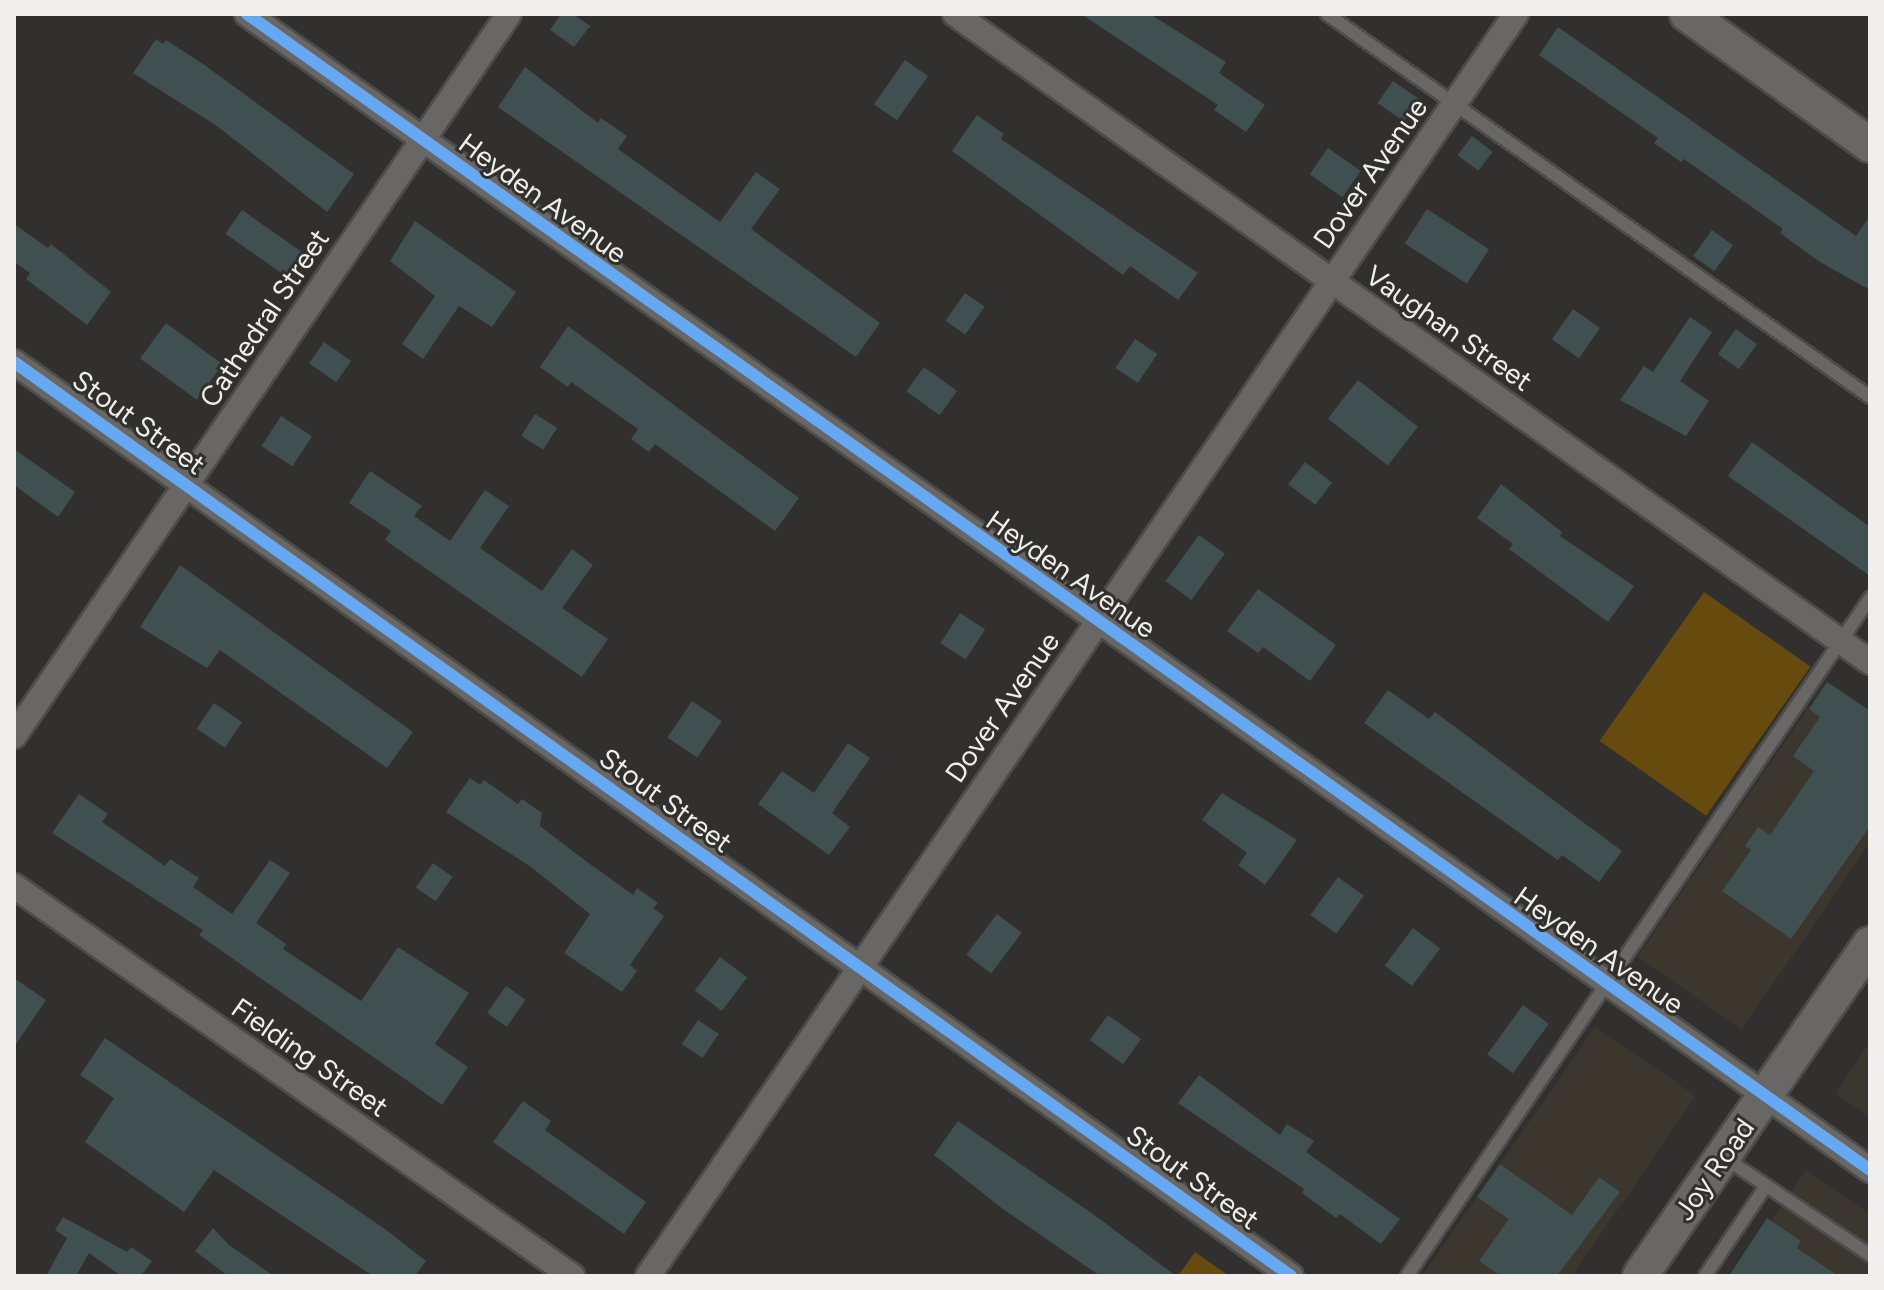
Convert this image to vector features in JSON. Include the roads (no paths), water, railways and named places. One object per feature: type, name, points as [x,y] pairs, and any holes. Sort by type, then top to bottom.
[{"type":"main road","points":[[1687,14],[1870,145]]},
{"type":"main road","name":"Joy Road","points":[[1640,1276],[1870,944]]},
{"type":"street","name":"Heyden Avenue","points":[[247,14],[1606,985],[1870,1170]]},
{"type":"street","name":"Cathedral Street","points":[[14,736],[509,14]]},
{"type":"street","name":"Vaughan Street","points":[[955,14],[1870,662]]},
{"type":"street","name":"Dover Avenue","points":[[648,1276],[1516,14]]},
{"type":"street","name":"Stout Street","points":[[14,362],[1291,1276]]},
{"type":"street","name":"Fielding Street","points":[[14,886],[572,1276]]},
{"type":"lane","points":[[1327,14],[1870,397]]},
{"type":"lane","points":[[1407,1276],[1870,598]]},
{"type":"lane","points":[[1723,1156],[1870,1255]]},
{"type":"lane","points":[[1705,1276],[1766,1186]]}]
